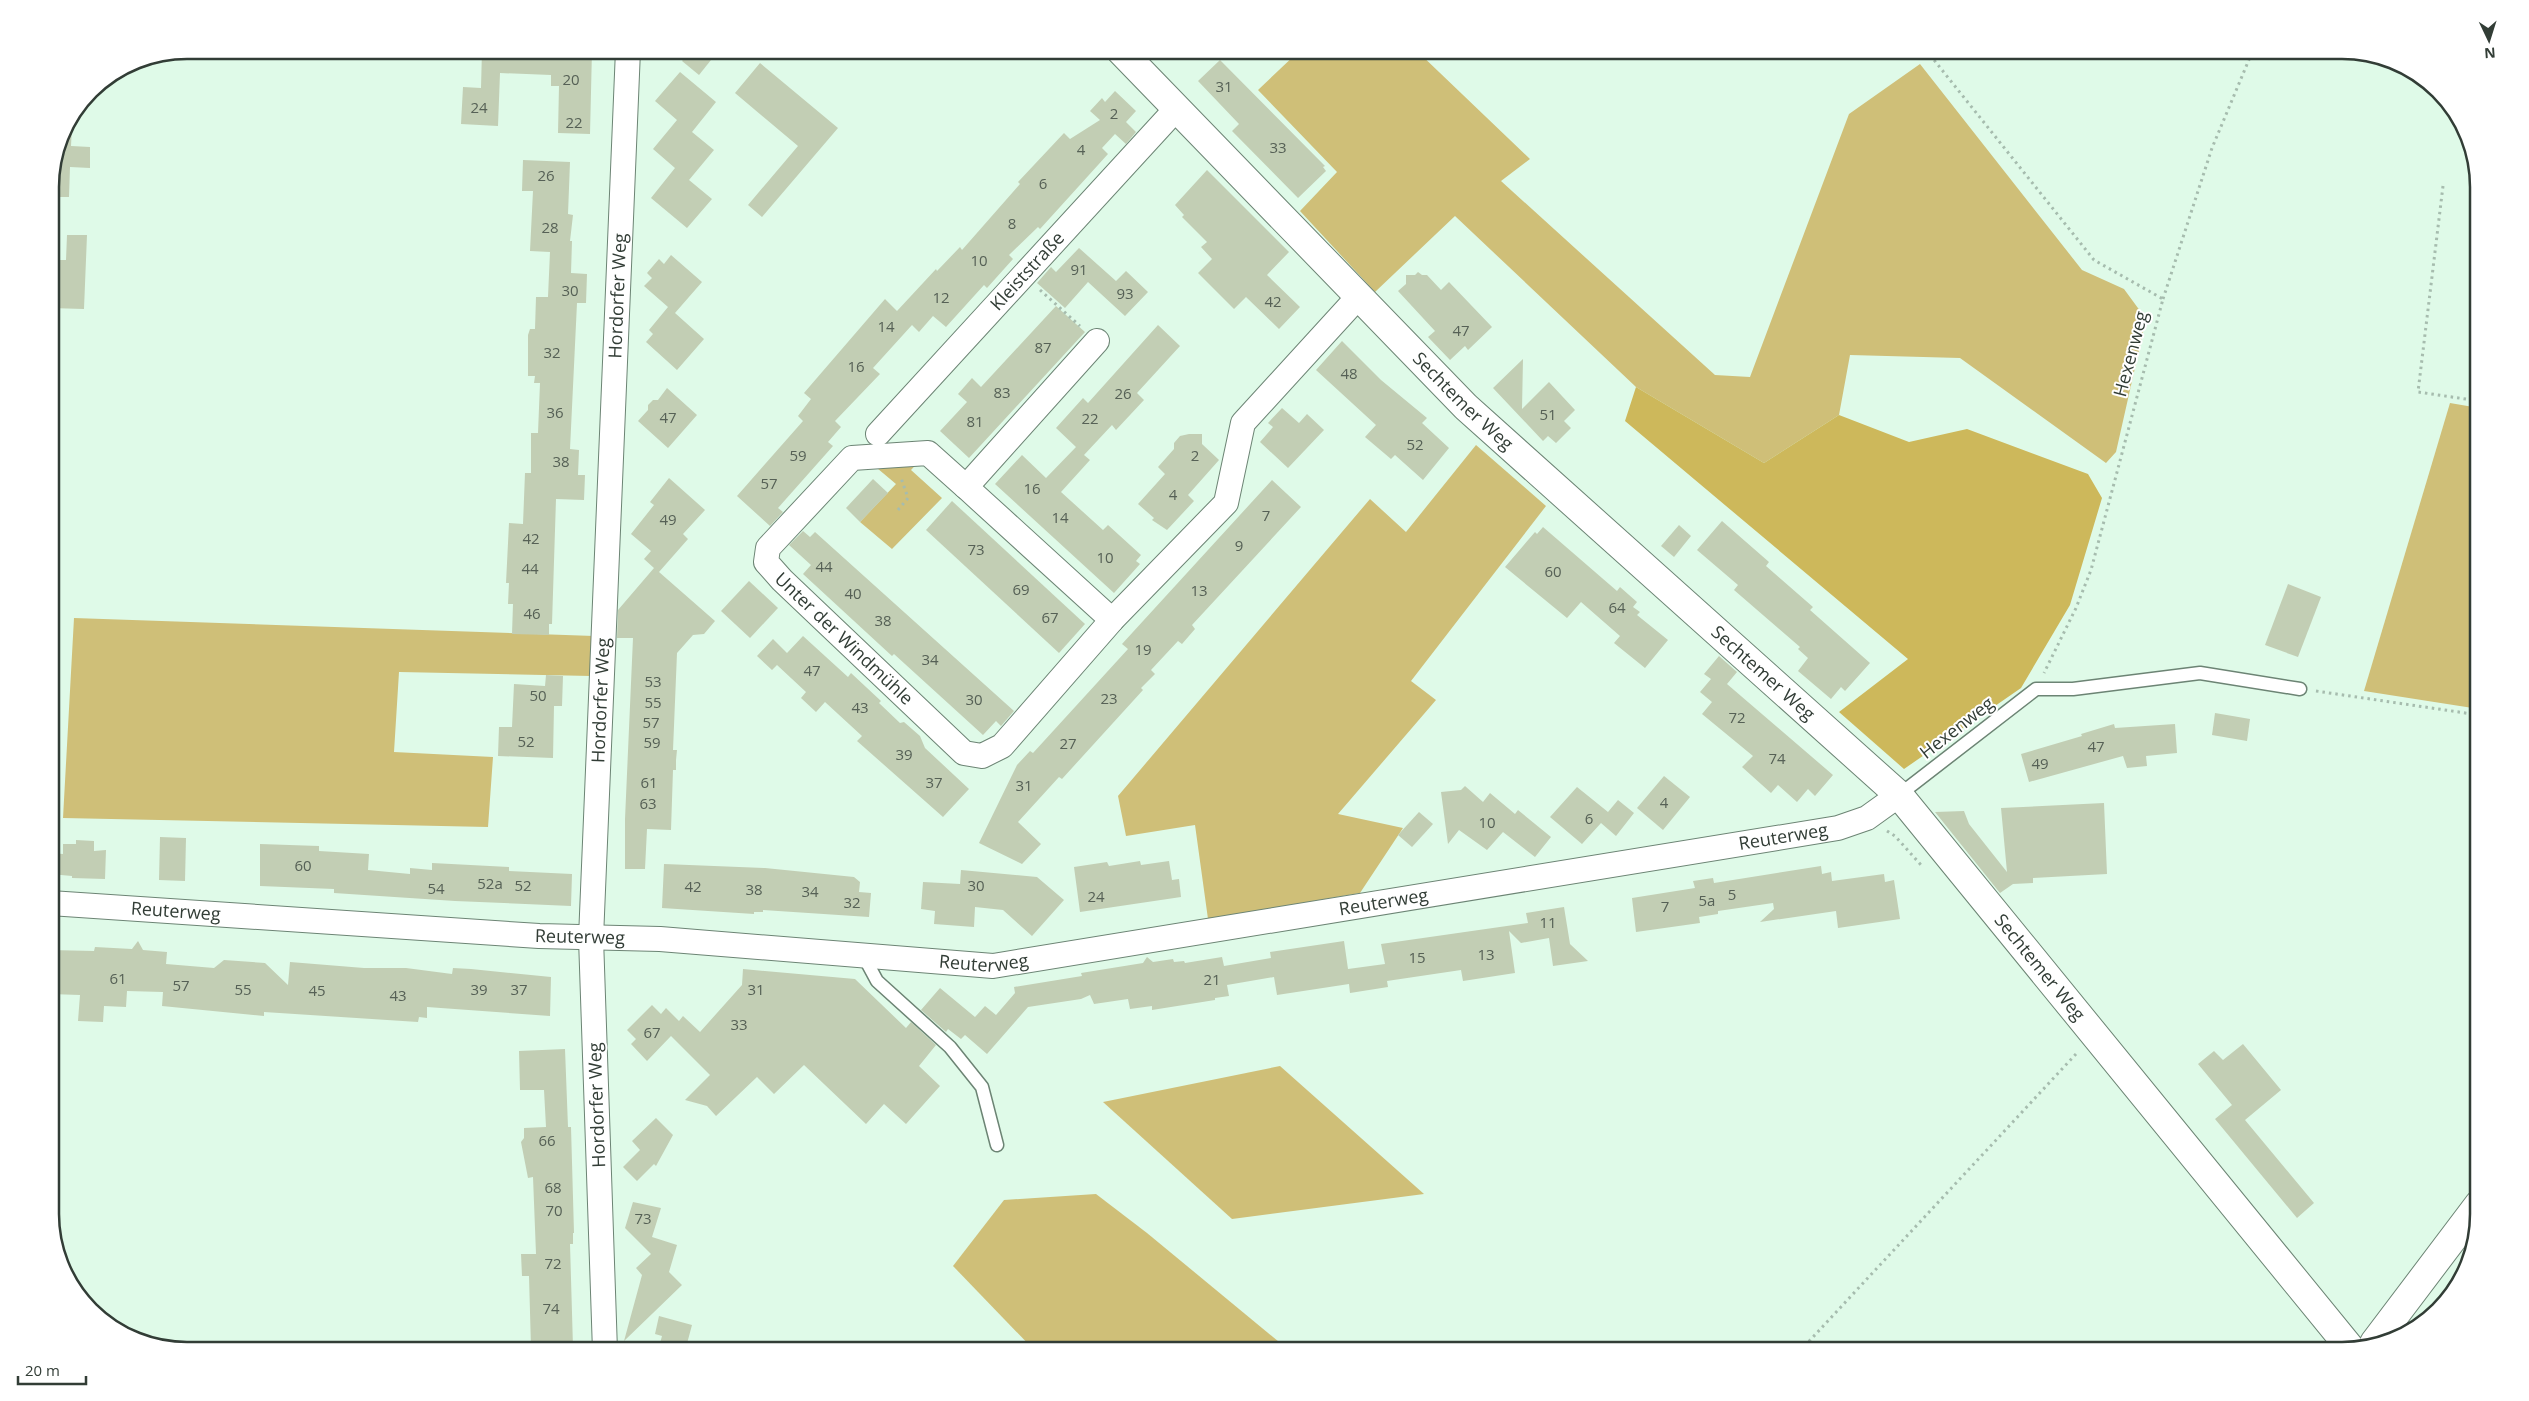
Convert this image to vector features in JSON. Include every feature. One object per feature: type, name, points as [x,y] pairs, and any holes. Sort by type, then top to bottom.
[{"type":"street","name":"Hordorfer Weg","points":[[605,1342],[591,938],[628,59]]},
{"type":"street","name":"Sechtemer Weg","points":[[1129,59],[1466,407],[1900,795],[2346,1342]]},
{"type":"street","name":"Kleiststraße","points":[[878,434],[1177,108]]},
{"type":"street","name":"Unter der Windmühle","points":[[1112,620],[928,453],[852,458],[768,548],[766,562],[782,580],[964,753],[982,756],[1002,746],[1112,620],[1226,503],[1243,423],[1359,296]]},
{"type":"street","points":[[966,487],[1097,341]]},
{"type":"street","name":"Reuterweg","points":[[59,904],[591,938],[660,939],[994,966],[1838,828],[1867,818],[1900,795]]},
{"type":"street","points":[[2378,1337],[2470,1216]]},
{"type":"lane","points":[[2036,689],[2073,689],[2200,674],[2300,689]]},
{"type":"lane","name":"Hexenweg","points":[[1900,795],[2036,689]]},
{"type":"lane","points":[[863,955],[877,981],[950,1046],[982,1087],[996,1145]]},
{"type":"path","name":"Hexenweg","points":[[1933,59],[2094,260],[2163,299],[2091,570],[2076,608],[2036,689]]},
{"type":"path","points":[[2163,299],[2212,148],[2249,59]]},
{"type":"path","points":[[2443,186],[2418,392],[2470,400]]},
{"type":"path","points":[[898,510],[908,498],[902,482],[899,455]]},
{"type":"path","points":[[2300,689],[2470,714]]},
{"type":"path","points":[[1808,1342],[2076,1054]]},
{"type":"shaded area","points":[[1291,59],[1425,59],[1530,159],[1501,181],[1715,375],[1750,377],[1849,114],[1920,64],[2082,270],[2124,289],[2146,319],[2116,452],[2106,463],[1960,358],[1850,355],[1839,415],[1764,463],[1636,387],[1455,216],[1375,292],[1300,211],[1337,172],[1258,90]]},
{"type":"shaded area","points":[[1636,387],[1764,463],[1839,415],[1909,442],[1967,429],[2088,474],[2102,498],[2070,605],[2021,688],[1904,769],[1839,712],[1908,659],[1625,421]]},
{"type":"shaded area","points":[[2450,403],[2470,406],[2470,708],[2364,691]]},
{"type":"shaded area","points":[[1476,445],[1546,506],[1411,681],[1436,700],[1338,814],[1403,828],[1360,893],[1208,919],[1195,825],[1126,836],[1118,796],[1370,499],[1406,532]]},
{"type":"shaded area","points":[[921,459],[911,470],[942,498],[892,549],[860,522],[896,484],[871,463]]},
{"type":"shaded area","points":[[74,618],[594,636],[591,676],[399,672],[394,752],[493,757],[488,827],[63,818]]},
{"type":"shaded area","points":[[1280,1066],[1424,1194],[1232,1219],[1103,1102]]},
{"type":"shaded area","points":[[1096,1194],[1147,1233],[1279,1342],[1026,1342],[953,1266],[1004,1200]]},
{"type":"building","points":[[482,59],[592,59],[590,134],[558,133],[559,86],[551,86],[551,75],[500,73],[498,126],[461,124],[463,87],[481,88]]},
{"type":"building","points":[[684,59],[712,59],[699,75],[682,61]]},
{"type":"building","points":[[1220,60],[1325,166],[1323,167],[1326,171],[1298,198],[1232,131],[1239,124],[1198,81]]},
{"type":"building","points":[[760,63],[838,128],[762,217],[748,205],[798,146],[735,93]]},
{"type":"building","points":[[680,72],[716,102],[692,132],[714,150],[689,180],[712,199],[687,228],[651,198],[675,168],[653,149],[677,120],[655,101]]},
{"type":"building","points":[[1115,91],[1136,111],[1126,122],[1136,132],[1126,144],[1115,134],[1102,148],[1108,154],[1040,229],[1038,227],[1009,255],[1013,259],[987,288],[984,285],[946,327],[933,316],[919,332],[912,325],[873,368],[880,374],[835,421],[841,427],[828,442],[833,446],[778,508],[783,512],[770,526],[737,496],[803,421],[798,416],[811,399],[804,393],[885,299],[897,311],[936,269],[937,271],[960,247],[962,250],[1020,184],[1018,182],[1064,133],[1070,139],[1100,120],[1090,111],[1102,98],[1105,102]]},
{"type":"building","points":[[72,131],[71,146],[90,147],[90,168],[70,167],[69,197],[59,197],[59,179],[63,154]]},
{"type":"building","points":[[523,160],[570,162],[568,214],[573,215],[570,241],[572,241],[571,273],[587,274],[586,303],[577,303],[570,449],[579,450],[578,475],[585,475],[584,500],[556,499],[552,624],[549,624],[549,635],[512,634],[513,604],[508,604],[509,583],[506,583],[509,523],[523,524],[525,473],[531,473],[531,433],[538,433],[540,383],[534,383],[535,376],[528,376],[528,335],[530,329],[535,329],[536,297],[548,297],[550,252],[530,251],[533,191],[522,191]]},
{"type":"building","points":[[1207,170],[1289,252],[1267,275],[1300,307],[1279,329],[1246,297],[1234,309],[1198,273],[1212,259],[1201,247],[1207,242],[1182,217],[1184,215],[1175,205]]},
{"type":"building","points":[[67,235],[87,235],[84,309],[59,308],[59,260],[66,260]]},
{"type":"building","points":[[1079,248],[1116,281],[1126,271],[1148,292],[1125,316],[1088,282],[1065,308],[1037,283],[1051,267],[1056,272]]},
{"type":"building","points":[[671,255],[702,282],[675,313],[704,339],[677,370],[646,342],[653,334],[649,330],[668,307],[644,286],[652,278],[647,273],[659,259],[664,264]]},
{"type":"building","points":[[1418,272],[1422,275],[1427,275],[1441,290],[1449,282],[1492,327],[1468,350],[1465,346],[1450,360],[1428,337],[1435,331],[1398,291],[1406,284],[1406,275],[1415,275]]},
{"type":"building","points":[[1056,306],[1085,332],[969,458],[940,431],[967,402],[958,394],[972,378],[981,387]]},
{"type":"building","points":[[1158,325],[1180,346],[1137,393],[1144,400],[1116,430],[1112,425],[1084,455],[1090,460],[1061,492],[1103,530],[1108,525],[1141,555],[1136,561],[1140,564],[1114,593],[995,484],[1022,455],[1046,478],[1076,447],[1056,428],[1083,398],[1088,403]]},
{"type":"building","points":[[1342,341],[1381,380],[1427,418],[1422,423],[1449,448],[1423,480],[1395,455],[1391,459],[1365,437],[1376,425],[1316,370]]},
{"type":"building","points":[[1523,359],[1522,409],[1549,382],[1575,410],[1564,421],[1571,428],[1556,443],[1548,436],[1543,441],[1493,388]]},
{"type":"building","points":[[667,388],[697,415],[668,448],[638,421],[648,410],[648,405],[653,400],[658,400]]},
{"type":"building","points":[[1282,408],[1299,423],[1307,414],[1324,430],[1288,468],[1260,442],[1273,427],[1268,423]]},
{"type":"building","points":[[1202,434],[1202,444],[1219,460],[1188,495],[1194,501],[1167,530],[1152,520],[1154,518],[1138,504],[1165,474],[1158,467],[1174,449],[1174,443],[1180,436]]},
{"type":"building","points":[[669,478],[705,510],[683,534],[688,539],[659,572],[715,621],[704,634],[693,635],[677,653],[673,750],[677,750],[676,770],[673,770],[671,830],[647,829],[645,869],[625,869],[625,819],[633,638],[617,638],[618,610],[654,568],[644,559],[651,551],[631,534],[654,505],[650,502]]},
{"type":"building","points":[[873,479],[888,493],[860,522],[846,508]]},
{"type":"building","points":[[1272,480],[1301,507],[1192,625],[1195,629],[1182,644],[1178,641],[1151,670],[1155,674],[1141,688],[1143,690],[1062,779],[1059,777],[1018,822],[1041,844],[1022,864],[979,843],[1017,765],[1030,751],[1033,753],[1128,649],[1122,644]]},
{"type":"building","points":[[952,501],[1085,624],[1059,653],[926,530]]},
{"type":"building","points":[[1722,521],[1769,562],[1766,566],[1813,607],[1810,610],[1870,663],[1845,691],[1841,687],[1831,699],[1798,671],[1808,658],[1798,649],[1800,647],[1734,590],[1738,585],[1697,550]]},
{"type":"building","points":[[1679,525],[1691,536],[1674,557],[1661,546]]},
{"type":"building","points":[[1543,527],[1617,591],[1620,587],[1637,602],[1633,607],[1640,612],[1637,615],[1668,640],[1645,668],[1614,643],[1620,636],[1581,602],[1567,618],[1505,567],[1535,532],[1537,534]]},
{"type":"building","points":[[803,531],[810,537],[815,532],[1014,711],[1001,726],[996,721],[983,735],[894,654],[892,656],[803,574],[811,565],[789,545]]},
{"type":"building","points":[[749,581],[778,608],[750,638],[721,611]]},
{"type":"building","points":[[2288,584],[2321,597],[2298,657],[2265,645]]},
{"type":"building","points":[[803,636],[848,677],[851,673],[881,701],[879,703],[900,723],[904,722],[920,736],[925,748],[969,789],[943,817],[857,741],[862,736],[825,702],[816,712],[801,698],[806,692],[777,665],[772,670],[757,656],[773,639],[787,653]]},
{"type":"building","points":[[1719,656],[1737,672],[1727,684],[1833,775],[1815,796],[1808,789],[1797,802],[1778,785],[1771,793],[1742,767],[1753,756],[1702,714],[1712,702],[1700,692],[1711,679],[1704,674]]},
{"type":"building","points":[[546,675],[563,676],[562,706],[554,706],[553,758],[498,756],[499,727],[512,727],[514,684],[545,686]]},
{"type":"building","points":[[2215,713],[2250,719],[2247,741],[2212,735]]},
{"type":"building","points":[[2114,724],[2115,728],[2175,724],[2177,753],[2146,756],[2147,766],[2127,768],[2123,756],[2029,782],[2021,754],[2082,736],[2081,734]]},
{"type":"building","points":[[1664,776],[1690,797],[1663,830],[1637,808]]},
{"type":"building","points":[[1465,786],[1483,802],[1490,793],[1515,814],[1518,810],[1551,837],[1535,857],[1503,832],[1487,850],[1459,830],[1448,844],[1441,792],[1461,790]]},
{"type":"building","points":[[1577,787],[1608,812],[1618,800],[1634,813],[1616,836],[1601,823],[1582,844],[1550,817]]},
{"type":"building","points":[[2104,803],[2107,874],[2033,878],[2033,883],[2013,884],[2000,893],[1935,812],[1964,811],[1969,824],[2007,872],[2001,808]]},
{"type":"building","points":[[1419,812],[1433,824],[1412,847],[1398,835]]},
{"type":"building","points":[[160,837],[186,838],[185,881],[159,880]]},
{"type":"building","points":[[76,840],[94,841],[94,851],[106,850],[105,879],[72,878],[72,876],[59,875],[59,854],[63,854],[63,844],[76,844]]},
{"type":"building","points":[[260,844],[319,846],[319,851],[369,854],[368,870],[410,874],[410,868],[432,870],[432,863],[509,867],[509,871],[572,874],[571,906],[455,901],[334,893],[334,889],[260,886]]},
{"type":"building","points":[[1140,861],[1141,865],[1169,861],[1172,880],[1179,879],[1181,897],[1080,912],[1074,867],[1107,862],[1109,866]]},
{"type":"building","points":[[664,864],[765,868],[854,877],[860,882],[859,892],[871,893],[869,917],[763,910],[763,912],[754,912],[754,914],[662,908]]},
{"type":"building","points":[[1821,866],[1822,874],[1831,872],[1832,881],[1884,874],[1885,882],[1894,880],[1900,919],[1838,928],[1836,911],[1760,922],[1774,909],[1773,903],[1718,911],[1718,914],[1699,917],[1700,923],[1636,932],[1632,898],[1695,888],[1693,881],[1713,878],[1714,883]]},
{"type":"building","points":[[961,870],[1037,877],[1064,900],[1032,936],[1003,910],[975,907],[974,927],[934,924],[935,911],[921,909],[923,882],[960,884]]},
{"type":"building","points":[[1564,907],[1570,944],[1588,961],[1553,966],[1549,938],[1521,943],[1509,931],[1515,973],[1463,981],[1461,970],[1387,981],[1388,987],[1350,993],[1349,984],[1277,995],[1274,977],[1227,985],[1229,996],[1215,998],[1215,1000],[1152,1010],[1152,1006],[1130,1009],[1128,999],[1094,1004],[1090,995],[1081,999],[1028,1007],[987,1054],[965,1035],[961,1039],[948,1029],[946,1032],[921,1010],[940,988],[975,1017],[985,1006],[996,1015],[1015,993],[1014,987],[1082,976],[1081,973],[1143,963],[1147,957],[1153,962],[1173,959],[1174,962],[1184,961],[1185,963],[1222,957],[1224,966],[1271,958],[1270,952],[1344,941],[1348,969],[1385,964],[1381,944],[1528,923],[1526,913]]},
{"type":"building","points":[[138,941],[143,950],[167,952],[166,964],[214,968],[224,960],[265,963],[288,985],[290,962],[364,968],[406,968],[452,974],[453,968],[471,969],[551,977],[550,1016],[427,1007],[427,1018],[419,1017],[418,1022],[264,1012],[264,1016],[162,1006],[163,992],[127,991],[126,1007],[104,1006],[103,1022],[78,1021],[80,995],[59,994],[59,950],[94,951],[95,947],[132,949]]},
{"type":"building","points":[[743,969],[855,979],[906,1028],[911,1022],[936,1045],[919,1066],[940,1086],[906,1124],[884,1104],[866,1124],[804,1065],[774,1094],[757,1077],[716,1116],[707,1106],[685,1100],[710,1075],[671,1036],[647,1061],[631,1044],[636,1039],[627,1030],[652,1005],[661,1014],[666,1008],[679,1021],[683,1016],[700,1032],[742,985]]},
{"type":"building","points":[[2243,1044],[2281,1090],[2245,1120],[2314,1203],[2297,1218],[2215,1119],[2232,1105],[2198,1064],[2214,1051],[2223,1060]]},
{"type":"building","points":[[565,1049],[568,1127],[571,1127],[574,1233],[573,1244],[570,1244],[573,1342],[531,1342],[529,1276],[522,1276],[521,1254],[536,1254],[533,1177],[528,1178],[521,1142],[524,1138],[524,1128],[546,1127],[544,1090],[520,1090],[519,1051]]},
{"type":"building","points":[[656,1118],[673,1135],[656,1166],[654,1164],[637,1181],[623,1167],[640,1150],[632,1141]]},
{"type":"building","points":[[633,1202],[661,1208],[652,1237],[677,1245],[669,1272],[682,1285],[624,1341],[642,1275],[636,1268],[651,1254],[625,1228]]},
{"type":"building","points":[[659,1316],[692,1325],[687,1342],[660,1342],[662,1336],[655,1334]]}]
